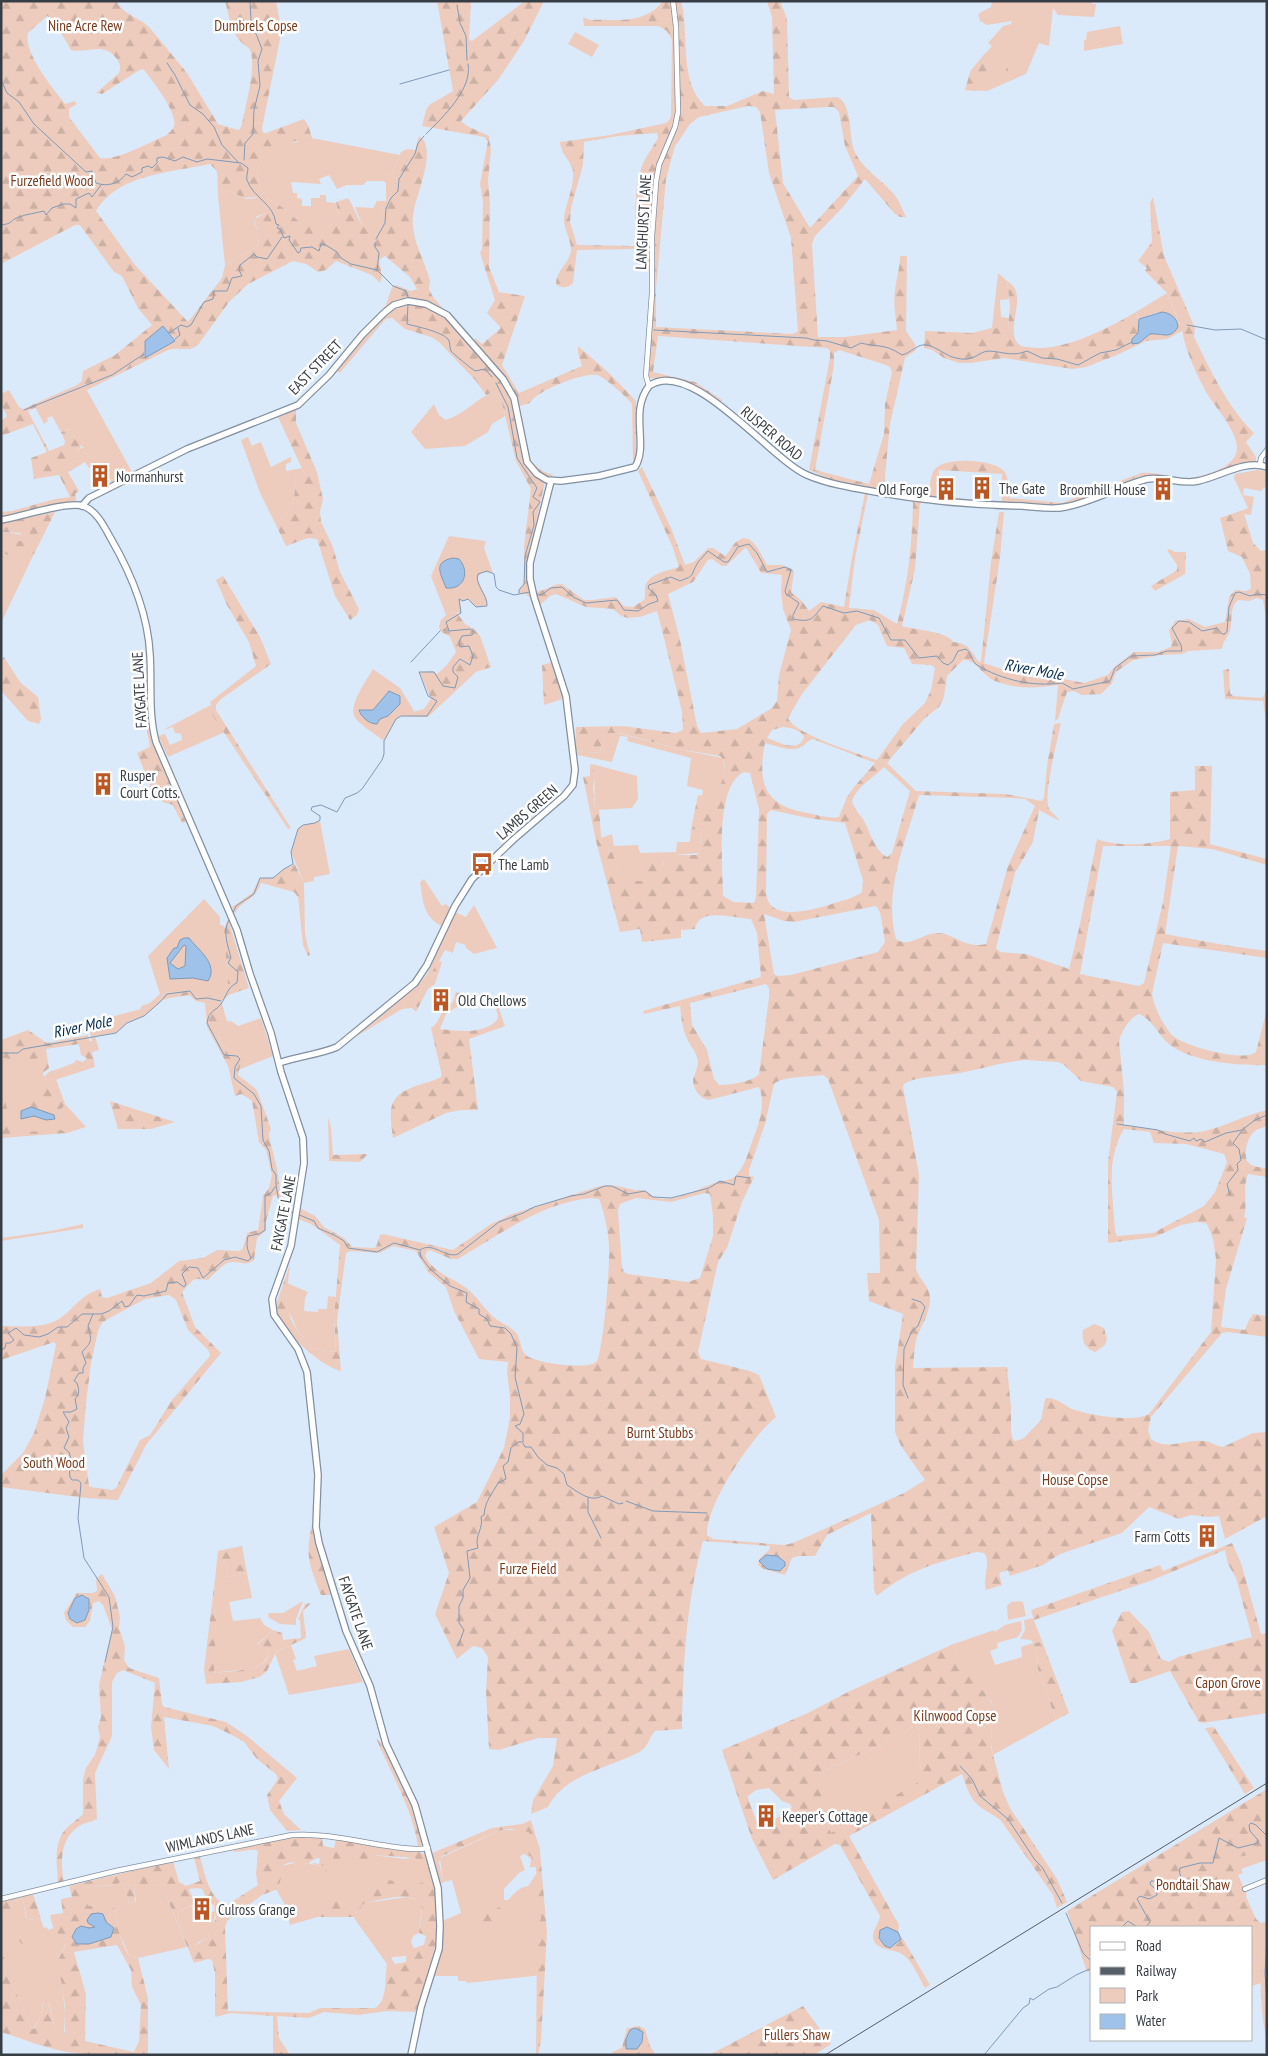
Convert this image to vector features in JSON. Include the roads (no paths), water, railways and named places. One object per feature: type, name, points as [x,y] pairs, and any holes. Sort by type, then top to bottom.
[{"type":"street","name":"LANGHURST LANE","points":[[649,386],[646,376],[652,293],[652,236],[656,182],[659,164],[673,132],[678,112],[676,24],[673,1]]},
{"type":"street","name":"EAST STREET","points":[[82,506],[89,498],[187,450],[257,420],[298,405],[329,375],[362,335],[384,314],[394,305],[409,301],[426,304],[447,315],[503,379],[514,398],[527,462],[537,474],[551,481]]},
{"type":"street","name":"RUSPER ROAD","points":[[649,386],[655,383],[668,382],[686,385],[697,390],[723,408],[788,464],[809,476],[866,490],[954,503],[980,506],[1062,508],[1147,479],[1163,478],[1194,482],[1233,469],[1264,466]]},
{"type":"street","points":[[551,481],[599,476],[635,467],[639,456],[640,406],[649,386]]},
{"type":"street","points":[[1264,466],[1261,458],[1267,450]]},
{"type":"street","name":"LAMBS GREEN","points":[[278,1064],[293,1058],[326,1052],[337,1047],[409,990],[424,970],[455,906],[472,879],[513,840],[558,803],[573,786],[575,770],[566,696],[534,597],[529,574],[530,563],[551,481]]},
{"type":"street","points":[[1,520],[52,509],[82,506]]},
{"type":"street","name":"FAYGATE LANE","points":[[82,506],[90,510],[102,523],[119,552],[135,587],[149,644],[150,712],[156,742],[232,916],[271,1033],[278,1064],[304,1143],[304,1163],[290,1250],[273,1296],[272,1309],[274,1315],[300,1352],[306,1372],[318,1475],[318,1539],[346,1631],[370,1686],[386,1744],[414,1802],[439,1890],[439,1944],[421,2007],[411,2055]]},
{"type":"street","name":"WIMLANDS LANE","points":[[1,1900],[124,1869],[292,1835],[318,1835],[392,1846],[428,1848]]},
{"type":"street","points":[[1245,1889],[1267,1880]]},
{"type":"water","points":[[1162,312],[1168,313],[1175,318],[1178,327],[1175,331],[1169,335],[1150,334],[1139,343],[1132,344],[1132,339],[1138,333],[1139,319]]},
{"type":"water","points":[[163,326],[175,341],[145,358],[145,341]]},
{"type":"water","points":[[453,558],[459,559],[462,564],[465,574],[464,579],[458,586],[446,588],[440,573],[440,566],[442,562]]},
{"type":"water","points":[[389,691],[400,696],[400,704],[388,716],[380,719],[377,724],[366,720],[359,710],[373,710]]},
{"type":"water","points":[[189,938],[206,958],[211,969],[208,981],[193,978],[170,979],[167,958],[174,948],[177,948],[180,940]],"holes":[[[184,945],[186,946],[185,966],[178,969],[170,963]]]},
{"type":"water","points":[[31,1107],[54,1115],[55,1119],[46,1120],[34,1116],[21,1119],[21,1111]]},
{"type":"water","points":[[766,1555],[777,1556],[785,1562],[785,1566],[780,1571],[767,1569],[759,1561]]},
{"type":"water","points":[[82,1595],[89,1599],[89,1610],[85,1620],[77,1623],[70,1619],[68,1613],[75,1598]]},
{"type":"water","points":[[91,1914],[103,1914],[106,1922],[114,1928],[111,1937],[89,1944],[77,1944],[72,1937],[76,1929],[81,1926],[95,1927],[88,1923],[87,1920]]},
{"type":"water","points":[[887,1927],[898,1932],[901,1939],[890,1948],[885,1946],[879,1938],[880,1930]]},
{"type":"water","points":[[635,2028],[643,2032],[642,2042],[637,2049],[626,2049],[626,2039],[630,2030]]},
{"type":"waterway","points":[[244,160],[245,143],[253,134],[254,110],[260,86],[258,61],[262,49],[251,21],[250,1]]},
{"type":"waterway","points":[[457,5],[460,23],[466,36],[467,60]]},
{"type":"waterway","points":[[167,63],[190,105],[203,114],[214,127],[222,145],[238,162]]},
{"type":"waterway","points":[[426,134],[448,111],[461,93],[466,83],[468,64]]},
{"type":"waterway","points":[[400,84],[449,70]]},
{"type":"waterway","points":[[1,80],[7,93],[19,102],[34,124],[86,172],[92,171],[96,183],[112,184],[126,174],[132,177],[142,172],[142,168],[148,166],[152,168],[157,163],[157,158],[163,157],[175,161],[183,157],[197,162],[207,159],[241,163],[248,168],[247,179],[250,186],[268,206],[276,224],[279,225],[277,228],[280,229],[284,238],[290,236],[289,240],[298,253],[301,248],[312,247],[319,251],[321,244],[324,244],[351,264],[377,270],[393,286],[406,291],[409,300]]},
{"type":"waterway","points":[[376,239],[385,223],[386,208],[391,198],[398,191],[399,179],[415,154],[418,143],[424,136]]},
{"type":"waterway","points":[[1,225],[8,224],[16,218],[28,214],[44,211],[46,215],[52,208],[63,204],[70,204],[76,208],[76,199],[89,193],[92,197],[101,185]]},
{"type":"waterway","points":[[169,333],[181,325],[187,327],[191,325],[204,302],[213,299],[214,291],[227,291],[232,278],[242,276],[239,270],[240,265],[254,254],[257,257],[267,259],[282,237]]},
{"type":"waterway","points":[[375,243],[379,253],[377,271]]},
{"type":"waterway","points":[[408,304],[407,324],[444,336],[449,340],[451,351],[455,355],[475,371],[485,369],[492,377]]},
{"type":"waterway","points":[[1187,325],[1215,330],[1241,329],[1267,340]]},
{"type":"waterway","points":[[175,339],[180,335],[178,328]]},
{"type":"waterway","points":[[654,330],[806,338],[827,341],[851,348],[861,343],[886,347],[902,355],[921,345],[927,345],[952,357],[962,359],[972,358],[989,351],[1013,354],[1027,351],[1042,358],[1057,359],[1078,365],[1100,353],[1116,350],[1132,342]]},
{"type":"waterway","points":[[24,410],[112,375],[144,354]]},
{"type":"waterway","points":[[496,383],[508,407],[517,458],[537,488],[533,497],[540,502],[533,512],[534,525],[525,556],[524,584],[519,593]]},
{"type":"waterway","name":"River Mole","points":[[537,594],[541,595],[551,588],[562,587],[573,597],[586,603],[617,600],[624,610],[638,611],[658,601],[656,595],[648,588],[649,585],[671,577],[680,581],[688,578],[708,551],[724,562],[728,562],[738,547],[749,544],[757,553],[767,572],[785,567],[791,570],[785,591],[786,594],[799,603],[793,619],[808,620],[823,606],[844,613],[857,611],[879,618],[891,640],[905,640],[919,658],[937,656],[943,663],[948,665],[953,661],[958,651],[966,649],[977,665],[997,675],[1029,683],[1062,683],[1073,689],[1110,681],[1115,668],[1131,656],[1182,651],[1172,628],[1179,621],[1189,622],[1202,631],[1217,628],[1222,634],[1225,634],[1227,631],[1229,607],[1235,593],[1239,592],[1250,596],[1257,594],[1267,595]]},
{"type":"waterway","name":"River Mole","points":[[232,915],[236,906],[254,894],[260,878],[273,878],[293,864],[291,852],[298,829],[303,825],[320,820],[320,816],[311,810],[312,807],[321,805],[337,812],[345,798],[362,789],[382,760],[384,741],[396,719],[401,716],[427,716],[437,701],[428,696],[419,672],[434,672],[443,686],[455,688],[458,677],[453,672],[453,667],[460,659],[470,665],[473,656],[469,646],[460,647],[459,642],[462,636],[472,635],[474,632],[470,629],[449,631],[446,622],[461,613],[459,599],[463,601],[468,599],[476,607],[487,606],[478,582],[478,574],[487,571],[494,574],[496,587],[499,590],[514,595],[530,592]]},
{"type":"waterway","points":[[411,662],[440,631]]},
{"type":"waterway","points":[[229,920],[226,934],[231,958],[228,963],[238,972],[237,983],[231,987],[221,1004],[211,1013],[207,1023],[224,1055],[237,1056],[240,1059],[235,1067],[234,1078],[254,1094],[261,1106],[263,1140],[269,1151],[272,1169],[276,1175],[279,1202],[283,1208],[293,1213]]},
{"type":"waterway","name":"River Mole","points":[[1,1053],[18,1053],[23,1049],[116,1033],[127,1023],[144,1016],[167,994],[190,991],[196,999],[207,998],[221,1001]]},
{"type":"waterway","points":[[1117,1124],[1158,1130],[1165,1134],[1190,1141],[1194,1138],[1196,1141],[1201,1139],[1205,1142],[1226,1133],[1242,1130],[1255,1120],[1267,1115]]},
{"type":"waterway","points":[[1230,1195],[1227,1184],[1238,1170],[1237,1164],[1241,1160],[1239,1149],[1233,1143],[1241,1132]]},
{"type":"waterway","points":[[297,1214],[314,1221],[318,1228],[344,1241],[348,1248],[377,1252],[394,1243],[420,1250],[425,1248],[435,1249],[453,1255],[458,1254],[499,1222],[534,1207],[584,1194],[605,1186],[612,1186],[628,1194],[645,1191],[653,1197],[671,1198],[709,1188],[720,1181],[734,1185],[736,1176],[750,1178]]},
{"type":"waterway","points":[[1,1350],[5,1348],[6,1343],[14,1340],[8,1333],[16,1328],[24,1335],[39,1337],[48,1334],[58,1327],[67,1327],[82,1314],[101,1314],[109,1311],[122,1301],[125,1307],[129,1306],[137,1295],[144,1296],[166,1291],[168,1283],[177,1282],[184,1287],[186,1284],[182,1274],[189,1267],[198,1268],[203,1278],[224,1260],[235,1257],[248,1261],[251,1258],[247,1247],[248,1236],[259,1234],[265,1230],[265,1196],[271,1193],[275,1187]]},
{"type":"waterway","points":[[420,1251],[421,1257],[430,1269],[450,1286],[467,1293],[466,1302],[479,1309],[479,1314],[487,1319],[490,1326],[505,1328],[511,1334],[517,1348],[515,1377],[524,1414],[520,1424],[515,1426],[523,1433],[523,1442]]},
{"type":"waterway","points":[[908,1398],[903,1385],[904,1349],[912,1331],[918,1326],[925,1307],[921,1302],[912,1299]]},
{"type":"waterway","points":[[93,1314],[88,1326],[90,1341],[82,1352],[86,1363],[83,1373],[79,1373],[74,1381],[77,1383],[79,1390],[75,1399],[77,1409],[71,1412],[63,1412],[69,1422],[66,1428],[69,1437],[64,1448],[69,1452],[72,1463],[69,1466],[70,1477],[72,1480],[78,1480],[81,1483],[78,1518],[84,1558],[109,1597],[113,1627],[105,1662]]},
{"type":"waterway","points":[[458,1646],[464,1630],[459,1623],[459,1606],[463,1598],[463,1590],[470,1578],[467,1551],[478,1548],[477,1539],[482,1521],[481,1517],[484,1515],[487,1502],[498,1483],[506,1479],[503,1466],[508,1462],[511,1448],[518,1442],[522,1442]]},
{"type":"waterway","points":[[523,1443],[525,1447],[531,1447],[547,1465],[557,1468],[564,1474],[567,1485],[579,1493],[593,1498],[602,1496],[619,1504],[623,1503]]},
{"type":"waterway","points":[[588,1498],[588,1512],[601,1538]]},
{"type":"waterway","points":[[626,1501],[653,1511],[707,1513]]},
{"type":"waterway","points":[[960,1766],[972,1779],[980,1796],[1008,1819],[1035,1860],[1042,1867],[1062,1903]]},
{"type":"waterway","points":[[1147,1926],[1150,1922],[1137,1899],[1140,1896],[1149,1899],[1157,1895],[1157,1891],[1150,1884],[1151,1881],[1160,1881],[1170,1888],[1189,1890],[1189,1886],[1183,1881],[1180,1868],[1200,1863],[1213,1863],[1219,1838],[1238,1848],[1258,1843],[1258,1840],[1250,1831],[1249,1825],[1251,1823],[1256,1825],[1267,1836]]},
{"type":"waterway","points":[[1066,1913],[1083,1953],[1090,1960]]},
{"type":"waterway","points":[[1123,1926],[1128,1921],[1136,1926]]},
{"type":"waterway","points":[[1267,1942],[1265,1973],[1267,2004]]},
{"type":"waterway","points":[[984,2055],[1023,2008],[1029,2004],[1030,1998],[1033,2000],[1049,1989],[1057,1987],[1090,1969]]},
{"type":"railway","points":[[825,2055],[1267,1783]]},
{"type":"place","name":"Normanhurst","points":[[100,476]]},
{"type":"place","name":"The Gate","points":[[982,488]]},
{"type":"place","name":"Old Forge","points":[[946,489]]},
{"type":"place","name":"Broomhill House","points":[[1163,489]]},
{"type":"place","name":"Rusper Court Cotts.","points":[[103,784]]},
{"type":"place","name":"The Lamb","points":[[482,864]]},
{"type":"place","name":"Old Chellows","points":[[441,1000]]},
{"type":"place","name":"Farm Cotts","points":[[1207,1536]]},
{"type":"place","name":"Keeper's Cottage","points":[[766,1816]]},
{"type":"place","name":"Culross Grange","points":[[202,1909]]},
{"type":"park label","name":"Nine Acre Rew","points":[[85,25]]},
{"type":"park label","name":"Dumbrels Copse","points":[[256,25]]},
{"type":"park label","name":"Furzefield Wood","points":[[52,180]]},
{"type":"park label","name":"Burnt Stubbs","points":[[660,1432]]},
{"type":"park label","name":"South Wood","points":[[54,1462]]},
{"type":"park label","name":"House Copse","points":[[1075,1479]]},
{"type":"park label","name":"Furze Field","points":[[528,1568]]},
{"type":"park label","name":"Capon Grove","points":[[1228,1682]]},
{"type":"park label","name":"Kilnwood Copse","points":[[955,1715]]},
{"type":"park label","name":"Pondtail Shaw","points":[[1193,1884]]},
{"type":"park label","name":"Fullers Shaw","points":[[797,2034]]}]
